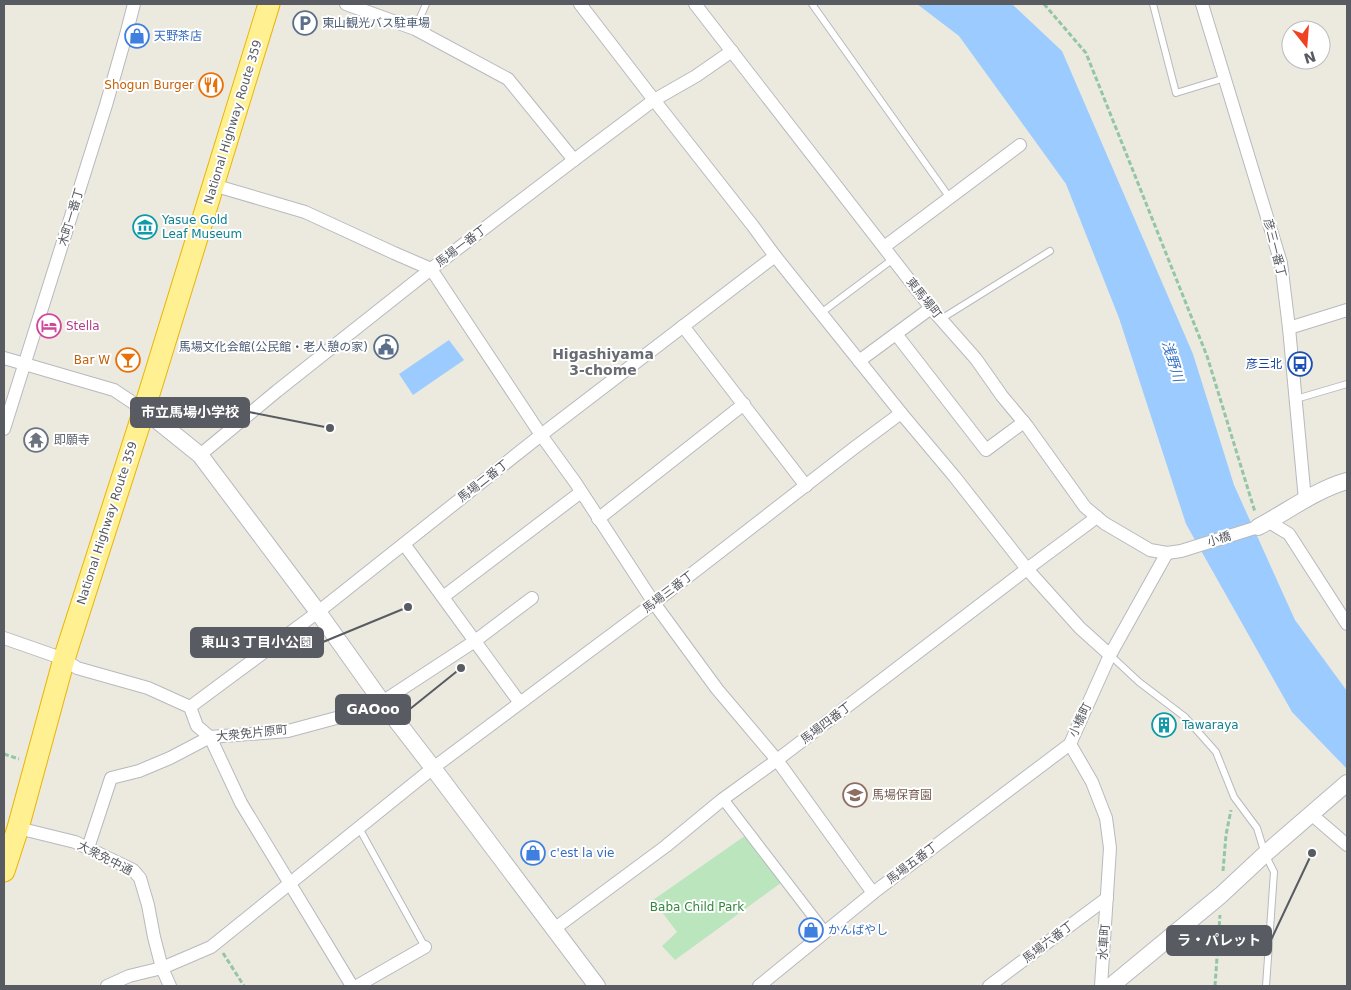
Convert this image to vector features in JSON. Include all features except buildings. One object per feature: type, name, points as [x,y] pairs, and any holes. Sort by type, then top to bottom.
[{"type":"highway","name":"National Highway Route 359","points":[[4,872],[18,828],[64,659],[144,410],[269,4]]},
{"type":"street","name":"木町一番丁","points":[[4,429],[106,105],[134,4]]},
{"type":"street","points":[[346,4],[415,29],[508,79],[574,160]]},
{"type":"street","points":[[580,4],[775,256],[1027,569],[1080,628],[1110,655]]},
{"type":"street","name":"東馬場町","points":[[695,4],[931,308],[976,359],[1085,507],[1104,523],[1150,550],[1167,553],[1181,551]]},
{"type":"street","name":"彦三一番丁","points":[[1202,4],[1282,263],[1304,500]]},
{"type":"street","name":"馬場一番丁","points":[[200,454],[431,269],[574,160],[654,100],[696,76],[732,51]]},
{"type":"street","points":[[884,247],[1020,145]]},
{"type":"street","points":[[213,185],[304,212],[431,269],[654,603],[717,689],[777,760],[873,893]]},
{"type":"street","name":"馬場二番丁","points":[[190,707],[318,612],[541,435],[775,256]]},
{"type":"street","points":[[859,362],[931,308]]},
{"type":"street","points":[[1289,328],[1347,310]]},
{"type":"street","points":[[683,326],[806,486]]},
{"type":"street","points":[[896,334],[986,450],[1024,422]]},
{"type":"street","points":[[4,358],[114,390],[144,410],[200,454],[318,612],[382,702],[434,768],[597,986]]},
{"type":"street","points":[[598,519],[744,404]]},
{"type":"street","name":"馬場三番丁","points":[[107,986],[129,976],[162,968],[211,947],[434,768],[654,603],[901,413]]},
{"type":"street","points":[[1263,525],[1304,500],[1334,485],[1347,481]]},
{"type":"street","points":[[443,598],[580,492]]},
{"type":"street","name":"馬場四番丁","points":[[554,929],[666,846],[723,799],[1097,517]]},
{"type":"street","points":[[1263,525],[1290,534],[1340,608],[1347,624]]},
{"type":"street","name":"小橋","points":[[1181,551],[1263,525]]},
{"type":"street","points":[[404,544],[520,703]]},
{"type":"street","name":"小橋町","points":[[1107,898],[1110,848],[1106,818],[1092,782],[1070,744],[1110,655],[1167,553]]},
{"type":"street","name":"大衆免片原町","points":[[88,848],[111,778],[139,771],[170,758],[210,737],[288,730],[366,710],[382,702],[474,641],[532,598]]},
{"type":"street","points":[[4,638],[64,659],[77,668],[148,688],[190,707],[197,726],[210,737],[241,803],[352,986]]},
{"type":"street","name":"馬場五番丁","points":[[759,986],[873,893],[1070,744]]},
{"type":"street","points":[[1112,986],[1221,895],[1347,782]]},
{"type":"street","points":[[723,799],[825,932]]},
{"type":"street","points":[[1311,814],[1347,845]]},
{"type":"street","name":"大衆免中通","points":[[18,828],[74,842],[133,870],[140,878],[162,968],[170,986]]},
{"type":"street","name":"馬場六番丁","points":[[989,986],[1107,898]]},
{"type":"street","name":"水車町","points":[[1101,986],[1107,898]]},
{"type":"street","points":[[357,986],[424,947]]},
{"type":"lane","points":[[415,29],[426,4]]},
{"type":"lane","points":[[812,4],[950,198]]},
{"type":"lane","points":[[1152,4],[1176,93],[1225,78]]},
{"type":"lane","points":[[941,319],[1050,251]]},
{"type":"lane","points":[[821,313],[894,259]]},
{"type":"lane","points":[[1295,399],[1347,384]]},
{"type":"lane","points":[[1110,655],[1139,682],[1185,717],[1216,752],[1234,797],[1257,828],[1265,854],[1274,872],[1266,986]]},
{"type":"lane","points":[[359,828],[424,947]]},
{"type":"path","points":[[1044,4],[1086,53],[1207,356],[1254,511],[1263,525]]},
{"type":"path","points":[[4,754],[19,759]]},
{"type":"path","points":[[1215,986],[1226,834],[1234,797]]},
{"type":"path","points":[[216,943],[244,986]]},
{"type":"green space","name":"Baba Child Park","points":[[749,833],[785,880],[675,960],[662,946],[677,932],[653,900]]},
{"type":"water","name":"浅野川","points":[[917,4],[1012,4],[1062,51],[1193,354],[1234,485],[1295,620],[1347,691],[1347,769],[1292,712],[1186,524],[1119,318],[1066,184],[959,36]]},
{"type":"water","points":[[449,340],[464,360],[413,395],[399,374]]},
{"type":"place","name":"東山観光バス駐車場","points":[[305,23]]},
{"type":"place","name":"天野茶店","points":[[137,36]]},
{"type":"place","name":"Shogun Burger","points":[[211,85]]},
{"type":"place","name":"Yasue Gold Leaf Museum","points":[[145,227]]},
{"type":"place","name":"Stella","points":[[49,326]]},
{"type":"place","name":"馬場文化会館(公民館・老人憩の家)","points":[[386,347]]},
{"type":"place","name":"Bar W","points":[[128,360]]},
{"type":"place","name":"彦三北","points":[[1300,364]]},
{"type":"place","name":"市立馬場小学校","points":[[330,428]]},
{"type":"place","name":"即願寺","points":[[36,440]]},
{"type":"place","name":"東山３丁目小公園","points":[[408,607]]},
{"type":"place","name":"GAOoo","points":[[461,668]]},
{"type":"place","name":"Tawaraya","points":[[1164,725]]},
{"type":"place","name":"馬場保育園","points":[[855,795]]},
{"type":"place","name":"c'est la vie","points":[[533,853]]},
{"type":"place","name":"ラ・パレット","points":[[1312,853]]},
{"type":"place","name":"かんばやし","points":[[811,930]]},
{"type":"district","name":"Higashiyama 3-chome","points":[[603,362]]}]
